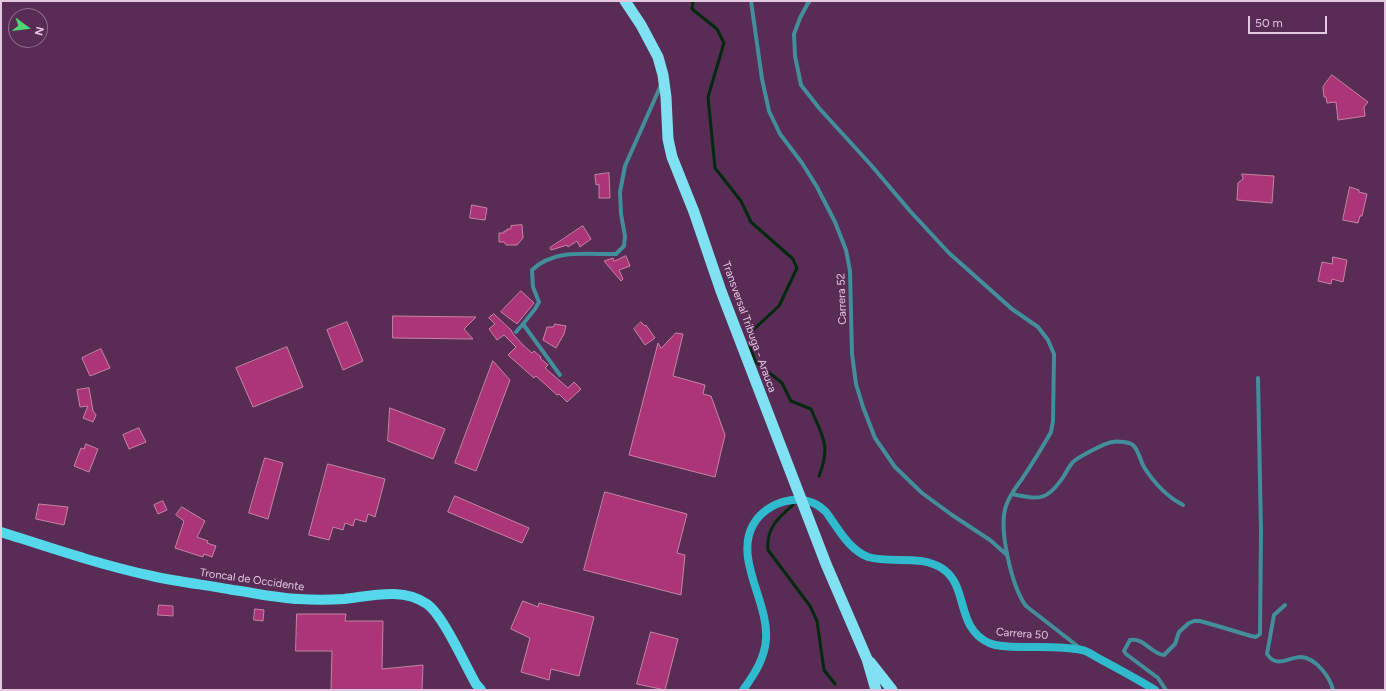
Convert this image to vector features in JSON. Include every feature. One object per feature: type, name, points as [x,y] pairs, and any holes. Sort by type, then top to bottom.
[{"type":"highway","name":"Transversal Tribuga - Arauca","points":[[625,1],[641,25],[658,57],[663,75],[666,97],[668,140],[672,157],[694,212],[721,291],[826,564],[867,659],[876,690]]},
{"type":"highway","name":"Transversal Tribuga - Arauca","points":[[867,659],[892,690]]},
{"type":"main road","points":[[743,690],[760,662],[766,638],[764,614],[747,550],[749,536],[753,525],[761,514],[769,508],[787,501],[803,501]]},
{"type":"main road","name":"Carrera 50","points":[[803,501],[816,505],[825,511],[843,537],[855,550],[867,556],[891,560],[918,560],[931,563],[944,569],[955,582],[969,625],[989,643],[1000,646],[1055,647],[1084,650],[1155,690]]},
{"type":"main road","name":"Troncal de Occidente","points":[[1,532],[100,563],[141,574],[181,582],[298,599],[342,599],[383,594],[403,595],[410,597],[427,604],[434,611],[445,627],[476,684],[481,690]]},
{"type":"street","name":"Carrera 52","points":[[751,1],[762,79],[770,111],[780,134],[802,163],[817,187],[835,222],[846,250],[850,271],[852,354],[856,384],[875,438],[895,468],[922,493],[990,540],[1007,555]]},
{"type":"street","points":[[810,1],[800,18],[794,34],[795,56],[801,85],[819,108],[871,165],[910,212],[949,253],[1012,308],[1038,327],[1048,340],[1054,354],[1053,421],[1051,432],[1006,506],[1004,516],[1007,555],[1017,588],[1026,606],[1084,650]]},
{"type":"street","points":[[516,332],[539,302],[533,287],[532,270],[540,263],[560,255],[616,254],[624,246],[625,236],[621,214],[620,192],[625,166],[663,81]]},
{"type":"street","points":[[523,324],[560,375]]},
{"type":"street","points":[[1166,690],[1158,678],[1126,654],[1124,651],[1130,640],[1136,639],[1158,654],[1164,655],[1175,644],[1180,632],[1189,623],[1194,621],[1200,621],[1256,637],[1260,634],[1261,532],[1258,378]]},
{"type":"street","points":[[1012,494],[1030,498],[1038,498],[1049,495],[1077,458],[1112,442],[1125,442],[1133,445],[1144,466],[1164,493],[1183,505]]},
{"type":"street","points":[[1285,605],[1274,615],[1267,654],[1270,659],[1277,661],[1300,657],[1307,658],[1314,662],[1323,671],[1333,690]]},
{"type":"building","points":[[1332,75],[1368,102],[1364,107],[1365,116],[1338,120],[1336,102],[1327,103],[1326,97],[1324,97],[1323,87]]},
{"type":"building","points":[[609,173],[610,198],[599,198],[599,184],[596,185],[595,175]]},
{"type":"building","points":[[1242,174],[1274,176],[1272,203],[1237,200],[1238,183],[1243,179]]},
{"type":"building","points":[[1350,187],[1367,194],[1362,216],[1360,216],[1358,223],[1343,220]]},
{"type":"building","points":[[472,205],[487,208],[485,220],[470,218]]},
{"type":"building","points":[[522,225],[523,238],[517,245],[506,245],[504,242],[499,242],[499,233],[504,233],[507,229],[511,229],[511,226]]},
{"type":"building","points":[[583,226],[591,239],[580,247],[577,241],[568,247],[567,245],[551,250],[550,248]]},
{"type":"building","points":[[626,256],[630,266],[619,270],[623,279],[621,281],[604,261],[613,258],[614,261]]},
{"type":"building","points":[[1333,257],[1347,260],[1343,282],[1332,279],[1331,284],[1318,281],[1322,262],[1332,264]]},
{"type":"building","points":[[521,291],[534,303],[517,324],[501,312]]},
{"type":"building","points":[[494,314],[511,330],[523,345],[532,353],[534,351],[541,357],[540,358],[548,365],[545,368],[568,388],[574,382],[581,389],[567,402],[536,376],[534,378],[508,355],[516,347],[504,335],[497,340],[489,329],[495,324],[489,318]]},
{"type":"building","points":[[393,316],[476,317],[464,329],[473,339],[393,338]]},
{"type":"building","points":[[347,322],[363,361],[343,370],[327,330]]},
{"type":"building","points":[[641,322],[645,326],[646,325],[655,338],[645,345],[634,329]]},
{"type":"building","points":[[555,324],[566,326],[564,334],[556,348],[543,340],[547,327],[553,327]]},
{"type":"building","points":[[676,333],[683,334],[673,376],[705,385],[703,394],[711,396],[725,435],[715,477],[629,455],[658,343],[661,348]]},
{"type":"building","points":[[287,347],[303,387],[253,407],[236,368]]},
{"type":"building","points":[[101,349],[110,368],[90,376],[82,358]]},
{"type":"building","points":[[493,361],[510,380],[476,471],[455,463]]},
{"type":"building","points":[[89,388],[93,411],[96,415],[93,422],[83,418],[88,406],[80,407],[77,390]]},
{"type":"building","points":[[390,408],[445,429],[433,459],[388,441]]},
{"type":"building","points":[[139,428],[146,442],[129,449],[123,435]]},
{"type":"building","points":[[86,444],[98,449],[89,472],[74,466],[81,448],[84,449]]},
{"type":"building","points":[[265,458],[283,463],[268,519],[249,513]]},
{"type":"building","points":[[328,464],[385,479],[375,517],[368,514],[366,522],[355,519],[353,526],[345,523],[343,530],[333,527],[329,540],[309,535]]},
{"type":"building","points":[[605,492],[687,514],[677,553],[685,555],[681,595],[584,570]]},
{"type":"building","points":[[455,496],[529,528],[522,543],[448,512]]},
{"type":"building","points":[[163,501],[167,510],[158,514],[154,505]]},
{"type":"building","points":[[39,504],[68,507],[64,525],[36,519]]},
{"type":"building","points":[[182,507],[205,521],[197,537],[216,546],[212,557],[204,554],[203,557],[175,548],[184,521],[176,515]]},
{"type":"building","points":[[523,601],[538,607],[539,603],[594,617],[579,676],[551,669],[549,680],[521,672],[530,638],[511,629]]},
{"type":"building","points":[[159,605],[173,606],[173,616],[158,615]]},
{"type":"building","points":[[255,609],[264,610],[263,621],[254,620]]},
{"type":"building","points":[[297,614],[346,614],[345,621],[383,621],[382,669],[423,665],[422,690],[331,690],[332,651],[296,651]]},
{"type":"building","points":[[651,632],[678,639],[665,690],[637,684]]},
{"type":"waterway","points":[[693,1],[692,9],[717,29],[724,43],[708,97],[715,168],[741,201],[751,222],[793,259],[797,268],[779,306],[752,331],[750,347],[755,361],[782,383],[791,401],[811,409],[822,435],[825,449],[823,466],[819,476]]},
{"type":"waterway","points":[[793,505],[782,514],[774,524],[769,536],[768,550],[810,606],[817,621],[824,670],[835,684]]}]
